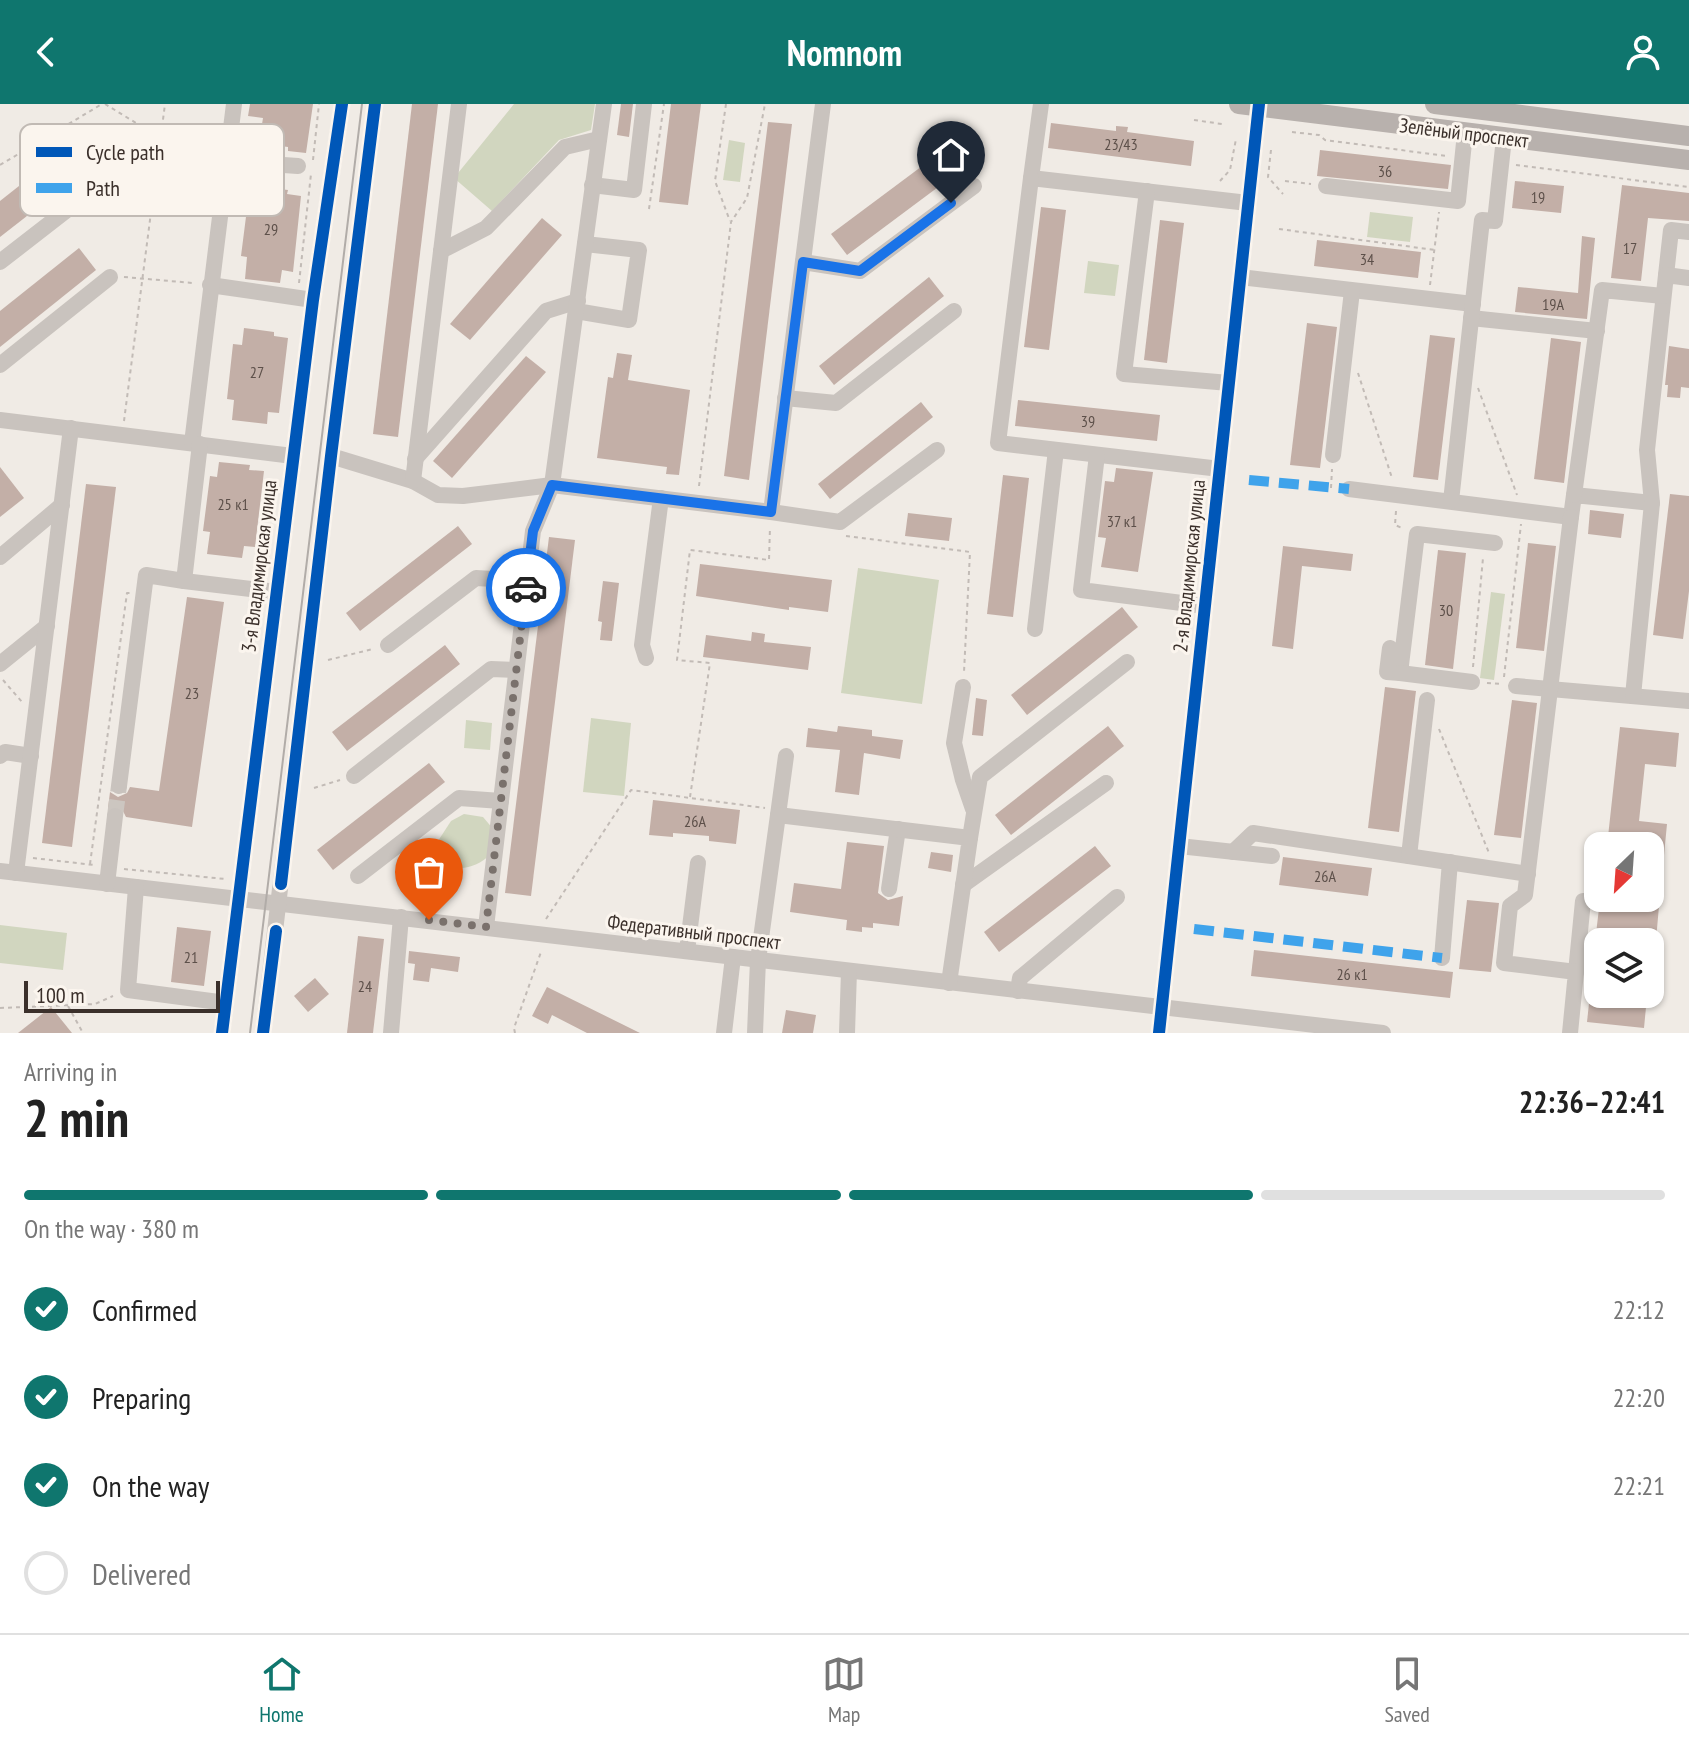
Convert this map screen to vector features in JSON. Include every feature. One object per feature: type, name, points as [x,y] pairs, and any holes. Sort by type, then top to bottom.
[{"type":"main road","name":"Зелёный проспект","points":[[1435,104],[1689,136]]},
{"type":"main road","name":"Зелёный проспект","points":[[1252,105],[1689,160]]},
{"type":"street","points":[[231,124],[234,104]]},
{"type":"street","name":"3-я Владимирская улица","points":[[222,1033],[293,456],[305,299],[342,104]]},
{"type":"street","points":[[263,1033],[375,104]]},
{"type":"street","points":[[413,481],[459,104]]},
{"type":"street","points":[[486,927],[533,531],[552,485],[604,104]]},
{"type":"street","points":[[592,185],[634,190],[644,104]]},
{"type":"street","points":[[771,512],[823,104]]},
{"type":"street","points":[[1041,104],[998,443],[1220,469]]},
{"type":"street","name":"2-я Владимирская улица","points":[[1159,1033],[1248,203],[1252,105]]},
{"type":"street","points":[[1326,186],[1458,201],[1465,133]]},
{"type":"street","points":[[1451,501],[1482,220],[1495,221],[1504,138]]},
{"type":"street","points":[[441,251],[486,228],[565,147],[599,139]]},
{"type":"street","points":[[284,165],[298,166]]},
{"type":"street","points":[[1031,178],[1248,203]]},
{"type":"street","points":[[803,262],[860,271],[974,186]]},
{"type":"street","points":[[1147,191],[1124,374],[1229,383]]},
{"type":"street","points":[[0,262],[59,216]]},
{"type":"street","points":[[184,581],[219,216]]},
{"type":"street","points":[[1633,696],[1652,503],[1647,450],[1663,296],[1671,230],[1689,232]]},
{"type":"street","points":[[415,459],[546,311],[577,306],[629,320],[639,250],[585,244]]},
{"type":"street","points":[[1666,275],[1689,278]]},
{"type":"street","points":[[0,365],[110,277]]},
{"type":"street","points":[[1240,277],[1429,299],[1472,311],[1597,331]]},
{"type":"street","points":[[210,285],[305,299]]},
{"type":"street","points":[[1576,972],[1504,963],[1510,906],[1525,895],[1602,290],[1663,296]]},
{"type":"street","points":[[1333,455],[1352,291]]},
{"type":"street","points":[[785,398],[836,403],[954,311]]},
{"type":"street","points":[[0,420],[293,456]]},
{"type":"street","points":[[8,872],[31,756],[71,428]]},
{"type":"street","points":[[331,456],[413,481],[438,495],[463,496],[552,485],[840,522],[937,450]]},
{"type":"street","points":[[1035,629],[1056,450]]},
{"type":"street","points":[[1097,455],[1081,590],[1205,606]]},
{"type":"street","points":[[1349,489],[1571,517]]},
{"type":"street","points":[[1574,495],[1652,503]]},
{"type":"street","points":[[646,658],[642,645],[661,498]]},
{"type":"street","points":[[0,557],[62,505]]},
{"type":"street","points":[[1400,673],[1417,534],[1489,547]]},
{"type":"street","points":[[119,786],[146,575],[276,592]]},
{"type":"street","points":[[388,645],[476,578],[527,581]]},
{"type":"street","points":[[0,664],[47,626]]},
{"type":"street","points":[[1390,648],[1387,672],[1472,682]]},
{"type":"street","points":[[949,983],[980,777],[1127,662]]},
{"type":"street","points":[[354,776],[491,669],[516,670]]},
{"type":"street","points":[[1516,686],[1689,701]]},
{"type":"street","points":[[963,687],[954,743],[974,811]]},
{"type":"street","points":[[1409,856],[1427,700]]},
{"type":"street","points":[[0,756],[5,752],[31,756]]},
{"type":"street","points":[[755,1033],[758,960],[786,756]]},
{"type":"street","points":[[963,885],[1106,783]]},
{"type":"street","points":[[358,876],[459,798],[501,801]]},
{"type":"street","points":[[778,812],[970,838]]},
{"type":"street","points":[[107,884],[115,816]]},
{"type":"street","points":[[889,889],[898,829]]},
{"type":"street","points":[[1233,852],[1253,833],[1528,874]]},
{"type":"street","points":[[1179,846],[1272,856]]},
{"type":"street","points":[[1442,958],[1450,862]]},
{"type":"street","points":[[687,951],[698,863]]},
{"type":"street","name":"Федеративный проспект","points":[[8,872],[1383,1033]]},
{"type":"street","points":[[136,887],[128,990],[226,1003]]},
{"type":"street","points":[[1018,991],[1020,978],[1117,897]]},
{"type":"street","points":[[1568,1022],[1583,901]]},
{"type":"street","points":[[391,1033],[401,917]]},
{"type":"street","points":[[724,1033],[733,957]]},
{"type":"street","points":[[847,1033],[849,971]]},
{"type":"path","points":[[68,124],[103,104],[137,124]]},
{"type":"path","points":[[162,124],[165,104]]},
{"type":"path","points":[[305,299],[319,104]]},
{"type":"path","points":[[649,209],[664,104]]},
{"type":"path","points":[[726,104],[715,181],[731,222]]},
{"type":"path","points":[[697,503],[731,222],[747,198],[765,104]]},
{"type":"path","points":[[1194,120],[1222,124]]},
{"type":"path","points":[[1292,132],[1319,135]]},
{"type":"path","points":[[1220,181],[1230,170],[1236,139]]},
{"type":"path","points":[[1271,150],[1268,177],[1283,194]]},
{"type":"path","points":[[1,163],[20,152]]},
{"type":"path","points":[[1285,181],[1326,186]]},
{"type":"path","points":[[1429,299],[1440,199]]},
{"type":"path","points":[[122,434],[151,216]]},
{"type":"path","points":[[1279,229],[1435,250]]},
{"type":"path","points":[[110,277],[143,277],[210,285]]},
{"type":"path","points":[[1356,366],[1397,495],[1395,525],[1417,534]]},
{"type":"path","points":[[1477,385],[1522,510],[1503,684],[1472,682],[1489,547]]},
{"type":"path","points":[[1331,488],[1333,455]]},
{"type":"path","points":[[690,797],[710,663],[677,660],[690,550],[769,560],[771,512]]},
{"type":"path","points":[[847,536],[970,552],[963,687]]},
{"type":"path","points":[[87,881],[127,593],[143,595]]},
{"type":"path","points":[[328,660],[388,645]]},
{"type":"path","points":[[0,676],[35,719]]},
{"type":"path","points":[[314,788],[354,776]]},
{"type":"path","points":[[545,919],[631,790],[778,812]]},
{"type":"path","points":[[515,1033],[514,1028],[541,952]]},
{"type":"path","points":[[0,1008],[95,1004],[128,990]]},
{"type":"path","points":[[67,1005],[83,1033]]},
{"type":"green space","points":[[514,104],[595,104],[591,130],[559,140],[492,211],[454,178]]},
{"type":"green space","points":[[729,140],[745,143],[740,182],[723,180]]},
{"type":"green space","points":[[1370,212],[1413,217],[1410,242],[1367,237]]},
{"type":"green space","points":[[1088,261],[1119,265],[1115,296],[1084,293]]},
{"type":"green space","points":[[858,568],[939,580],[922,704],[841,693]]},
{"type":"green space","points":[[1491,592],[1505,594],[1494,680],[1480,678]]},
{"type":"green space","points":[[591,718],[631,723],[624,796],[583,792]]},
{"type":"green space","points":[[466,720],[492,723],[490,750],[464,748]]},
{"type":"green space","points":[[464,814],[483,817],[494,830],[491,854],[475,865],[457,868],[444,860],[438,841],[451,821]]},
{"type":"green space","points":[[0,925],[67,933],[63,970],[0,963]]},
{"type":"building","points":[[250,104],[313,104],[306,153],[288,151],[288,147],[284,146],[284,124],[262,124],[263,118],[248,116]]},
{"type":"building","points":[[412,104],[438,104],[398,437],[373,434]]},
{"type":"building","points":[[621,104],[633,104],[629,137],[617,135]]},
{"type":"building","points":[[671,104],[701,104],[688,205],[659,202]]},
{"type":"building","points":[[768,122],[792,124],[749,480],[724,476]]},
{"type":"building","points":[[1051,123],[1116,131],[1116,126],[1128,127],[1127,132],[1194,141],[1191,166],[1048,148]]},
{"type":"building","points":[[945,149],[961,170],[847,255],[831,234]]},
{"type":"building","points":[[1320,150],[1451,165],[1448,189],[1317,176]]},
{"type":"building","points":[[1515,181],[1564,186],[1561,213],[1512,208]]},
{"type":"building","points":[[20,185],[20,216],[27,216],[0,237],[0,201]]},
{"type":"building","points":[[1622,185],[1689,193],[1689,221],[1648,218],[1641,281],[1611,278]]},
{"type":"building","points":[[284,189],[288,190],[287,194],[301,196],[293,272],[282,270],[280,283],[245,279],[247,257],[241,256],[246,216],[284,216]]},
{"type":"building","points":[[1041,207],[1066,210],[1049,350],[1024,347]]},
{"type":"building","points":[[542,218],[562,235],[470,340],[450,324]]},
{"type":"building","points":[[1160,220],[1184,223],[1167,363],[1144,360]]},
{"type":"building","points":[[1582,236],[1595,238],[1587,319],[1515,312],[1518,287],[1578,293]]},
{"type":"building","points":[[1317,240],[1421,252],[1418,278],[1314,266]]},
{"type":"building","points":[[79,248],[96,270],[0,347],[0,311]]},
{"type":"building","points":[[929,277],[944,296],[834,385],[819,366]]},
{"type":"building","points":[[1307,323],[1337,327],[1320,468],[1290,465]]},
{"type":"building","points":[[244,328],[274,332],[274,336],[288,338],[279,413],[268,412],[267,424],[232,420],[234,400],[227,399],[233,344],[242,345]]},
{"type":"building","points":[[1430,335],[1455,338],[1438,480],[1413,477]]},
{"type":"building","points":[[1551,338],[1581,342],[1564,483],[1534,479]]},
{"type":"building","points":[[1669,346],[1689,349],[1689,388],[1681,387],[1680,398],[1667,397],[1668,385],[1665,385]]},
{"type":"building","points":[[617,353],[632,355],[628,380],[690,390],[679,475],[666,474],[667,467],[597,458],[608,377],[613,378]]},
{"type":"building","points":[[526,356],[546,372],[452,478],[433,461]]},
{"type":"building","points":[[1018,400],[1160,415],[1157,441],[1015,426]]},
{"type":"building","points":[[921,402],[933,417],[830,499],[818,484]]},
{"type":"building","points":[[219,462],[250,465],[249,470],[264,471],[255,547],[244,546],[242,558],[207,554],[210,532],[203,531],[210,476],[217,477]]},
{"type":"building","points":[[0,467],[24,498],[0,517]]},
{"type":"building","points":[[1116,468],[1153,472],[1138,572],[1101,567],[1106,538],[1098,537],[1105,481],[1114,482]]},
{"type":"building","points":[[1003,475],[1029,478],[1013,617],[987,614]]},
{"type":"building","points":[[86,484],[116,487],[72,847],[42,843]]},
{"type":"building","points":[[1670,494],[1689,496],[1689,591],[1683,639],[1653,635]]},
{"type":"building","points":[[1590,510],[1624,514],[1621,538],[1588,534]]},
{"type":"building","points":[[908,513],[952,518],[949,541],[905,536]]},
{"type":"building","points":[[458,526],[472,544],[360,631],[346,613]]},
{"type":"building","points":[[549,537],[575,540],[531,896],[505,893]]},
{"type":"building","points":[[1528,543],[1556,546],[1544,651],[1516,648]]},
{"type":"building","points":[[1283,546],[1353,554],[1351,571],[1302,566],[1293,649],[1272,646]]},
{"type":"building","points":[[1438,550],[1466,553],[1453,669],[1425,665]]},
{"type":"building","points":[[700,564],[832,580],[828,612],[789,607],[789,610],[696,596]]},
{"type":"building","points":[[603,581],[619,583],[612,641],[600,640],[602,622],[598,621]]},
{"type":"building","points":[[187,597],[224,602],[192,827],[126,817],[121,807],[108,808],[110,792],[118,797],[127,793],[130,787],[159,791]]},
{"type":"building","points":[[1122,607],[1138,627],[1027,715],[1011,695]]},
{"type":"building","points":[[752,632],[765,634],[764,642],[811,647],[808,670],[703,657],[706,635],[751,641]]},
{"type":"building","points":[[445,645],[460,664],[347,751],[332,732]]},
{"type":"building","points":[[1385,687],[1416,691],[1399,832],[1368,828]]},
{"type":"building","points":[[976,698],[987,700],[983,736],[972,735]]},
{"type":"building","points":[[1512,700],[1537,703],[1521,838],[1494,835]]},
{"type":"building","points":[[838,726],[872,730],[872,736],[903,740],[900,759],[864,753],[859,795],[835,792],[840,750],[806,747],[808,728],[837,732]]},
{"type":"building","points":[[1108,726],[1124,746],[1011,835],[995,815]]},
{"type":"building","points":[[1620,727],[1679,733],[1676,767],[1645,764],[1639,821],[1667,824],[1664,855],[1664,832],[1609,832]]},
{"type":"building","points":[[429,763],[445,782],[333,870],[317,850]]},
{"type":"building","points":[[653,800],[740,810],[736,844],[709,841],[709,836],[649,835]]},
{"type":"building","points":[[847,842],[884,846],[878,893],[888,900],[903,896],[899,926],[873,923],[873,928],[862,927],[862,932],[846,930],[847,920],[790,912],[794,883],[841,889]]},
{"type":"building","points":[[1095,846],[1111,866],[999,952],[984,932]]},
{"type":"building","points":[[931,852],[953,855],[951,872],[928,868]]},
{"type":"building","points":[[1283,857],[1372,868],[1368,896],[1279,885]]},
{"type":"building","points":[[1467,900],[1499,903],[1491,972],[1459,969]]},
{"type":"building","points":[[1599,912],[1658,912],[1657,928],[1597,928]]},
{"type":"building","points":[[177,927],[211,931],[204,986],[171,982]]},
{"type":"building","points":[[358,936],[384,939],[373,1033],[347,1033]]},
{"type":"building","points":[[1254,950],[1453,972],[1450,998],[1251,976]]},
{"type":"building","points":[[409,951],[460,957],[458,972],[431,968],[429,982],[413,980],[415,964],[408,963]]},
{"type":"building","points":[[315,978],[329,994],[308,1012],[294,996]]},
{"type":"building","points":[[547,987],[640,1033],[587,1033],[552,1015],[548,1024],[532,1016]]},
{"type":"building","points":[[51,1007],[72,1033],[18,1033]]},
{"type":"building","points":[[1588,1008],[1646,1008],[1644,1028],[1587,1022]]},
{"type":"building","points":[[786,1010],[816,1015],[813,1033],[782,1033]]},
{"type":"tunnel","points":[[115,816],[119,786]]},
{"type":"tram line","points":[[250,1033],[362,104]]},
{"type":"marked path","points":[[1249,480],[1349,489]]},
{"type":"marked path","points":[[1194,929],[1442,958]]},
{"type":"cycle path","points":[[222,1033],[313,300],[342,104]]},
{"type":"cycle path","points":[[281,884],[375,104]]},
{"type":"cycle path","points":[[1159,1033],[1259,104]]},
{"type":"cycle path","points":[[263,1033],[276,931]]},
{"type":"way so far","points":[[429,920],[486,927],[526,588]]},
{"type":"route","points":[[526,588],[533,531],[552,485],[771,512],[803,262],[860,271],[951,203]]}]
